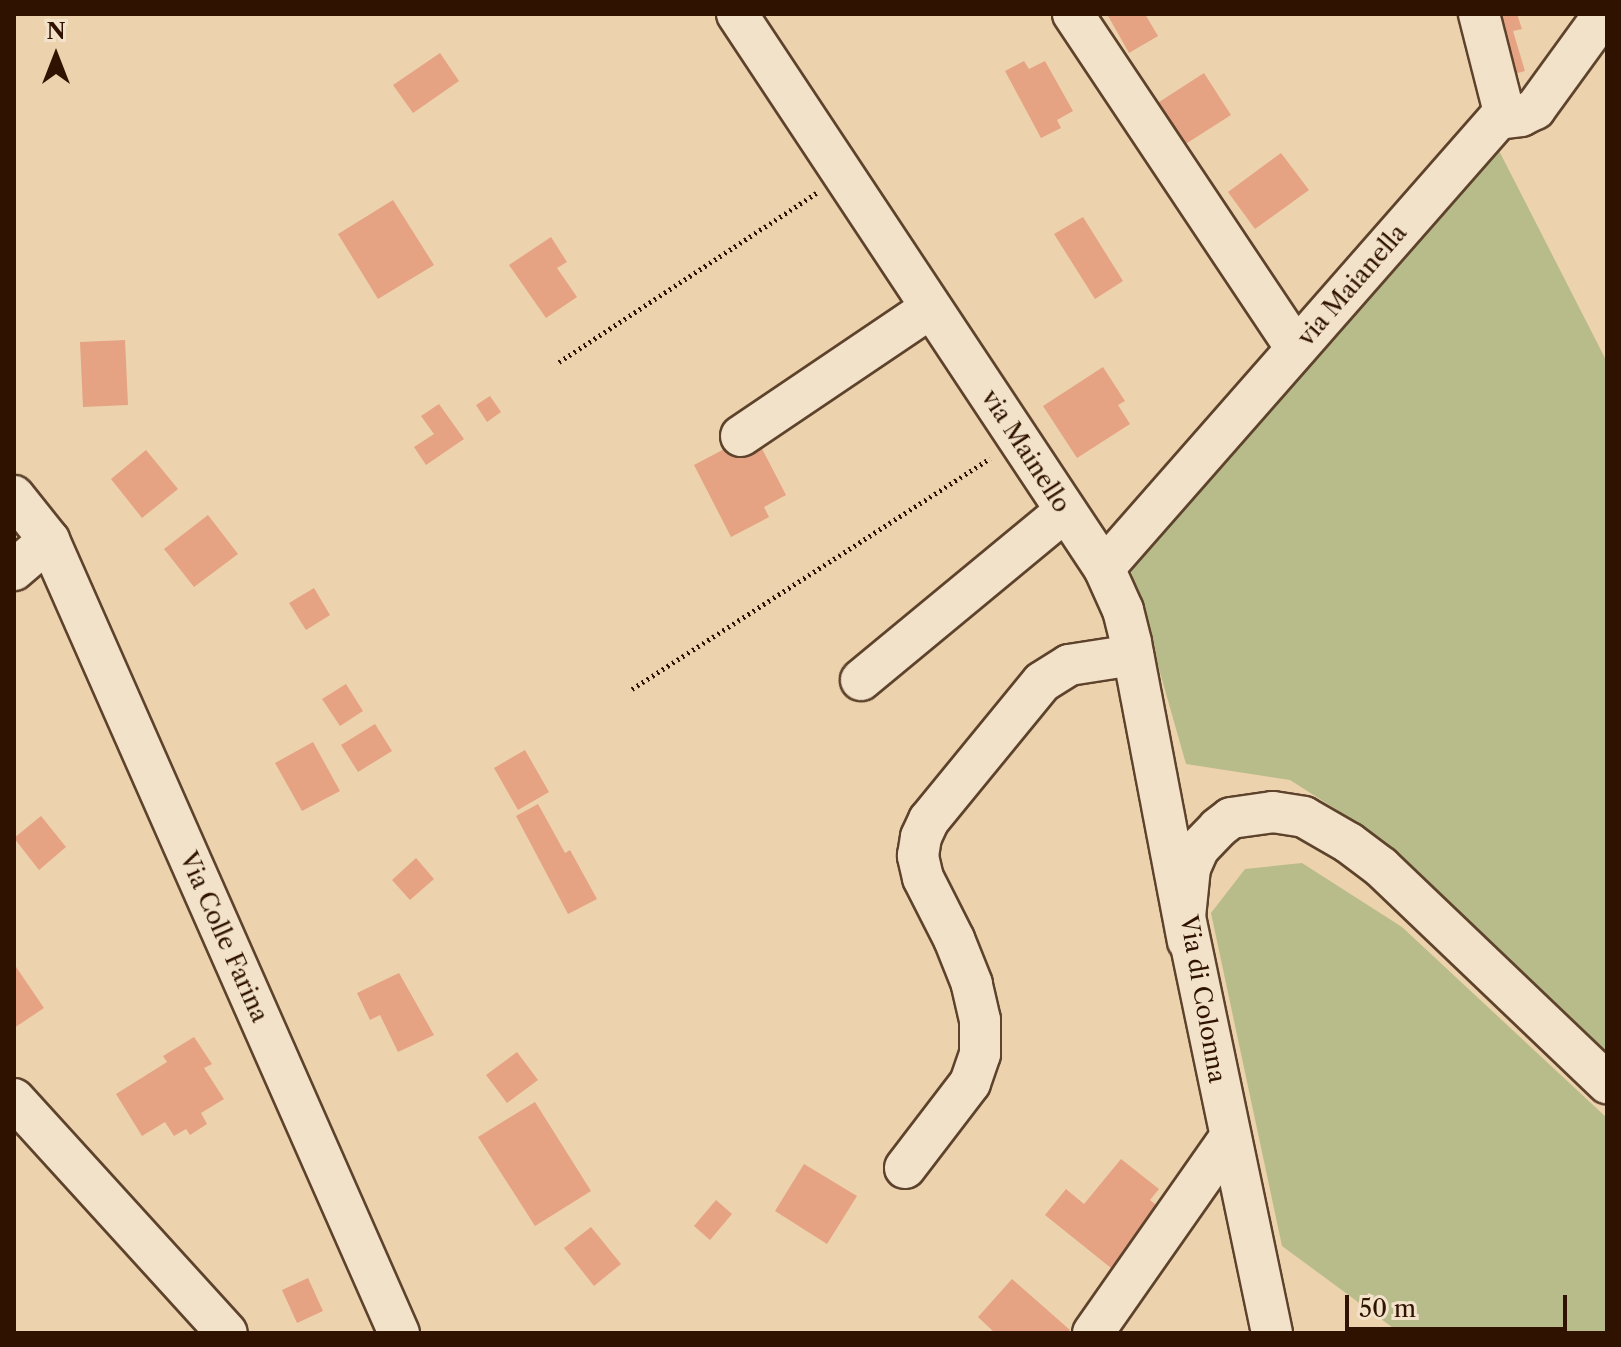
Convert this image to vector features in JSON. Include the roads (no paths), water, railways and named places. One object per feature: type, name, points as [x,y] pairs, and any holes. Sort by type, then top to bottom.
[{"type":"street","name":"via Mainello","points":[[737,14],[1104,568],[1123,610],[1188,941]]},
{"type":"street","points":[[1073,14],[1296,349]]},
{"type":"street","points":[[1479,14],[1505,116]]},
{"type":"street","name":"via Maianella","points":[[1104,568],[1498,119],[1521,116],[1535,109],[1604,14]]},
{"type":"street","points":[[741,436],[931,308]]},
{"type":"street","name":"Via Colle Farina","points":[[14,496],[49,540],[399,1333]]},
{"type":"street","points":[[861,680],[1065,511]]},
{"type":"street","points":[[14,570],[49,540]]},
{"type":"street","points":[[905,1168],[970,1083],[980,1054],[980,1020],[975,993],[964,961],[923,878],[918,856],[921,837],[929,820],[1042,682],[1069,665],[1133,655]]},
{"type":"street","name":"Via di Colonna","points":[[1272,1333],[1185,917],[1190,868],[1199,848],[1231,818],[1273,812],[1304,817],[1349,843],[1381,867],[1607,1083]]},
{"type":"street","points":[[14,1099],[227,1333]]},
{"type":"street","points":[[1093,1333],[1230,1137]]}]
